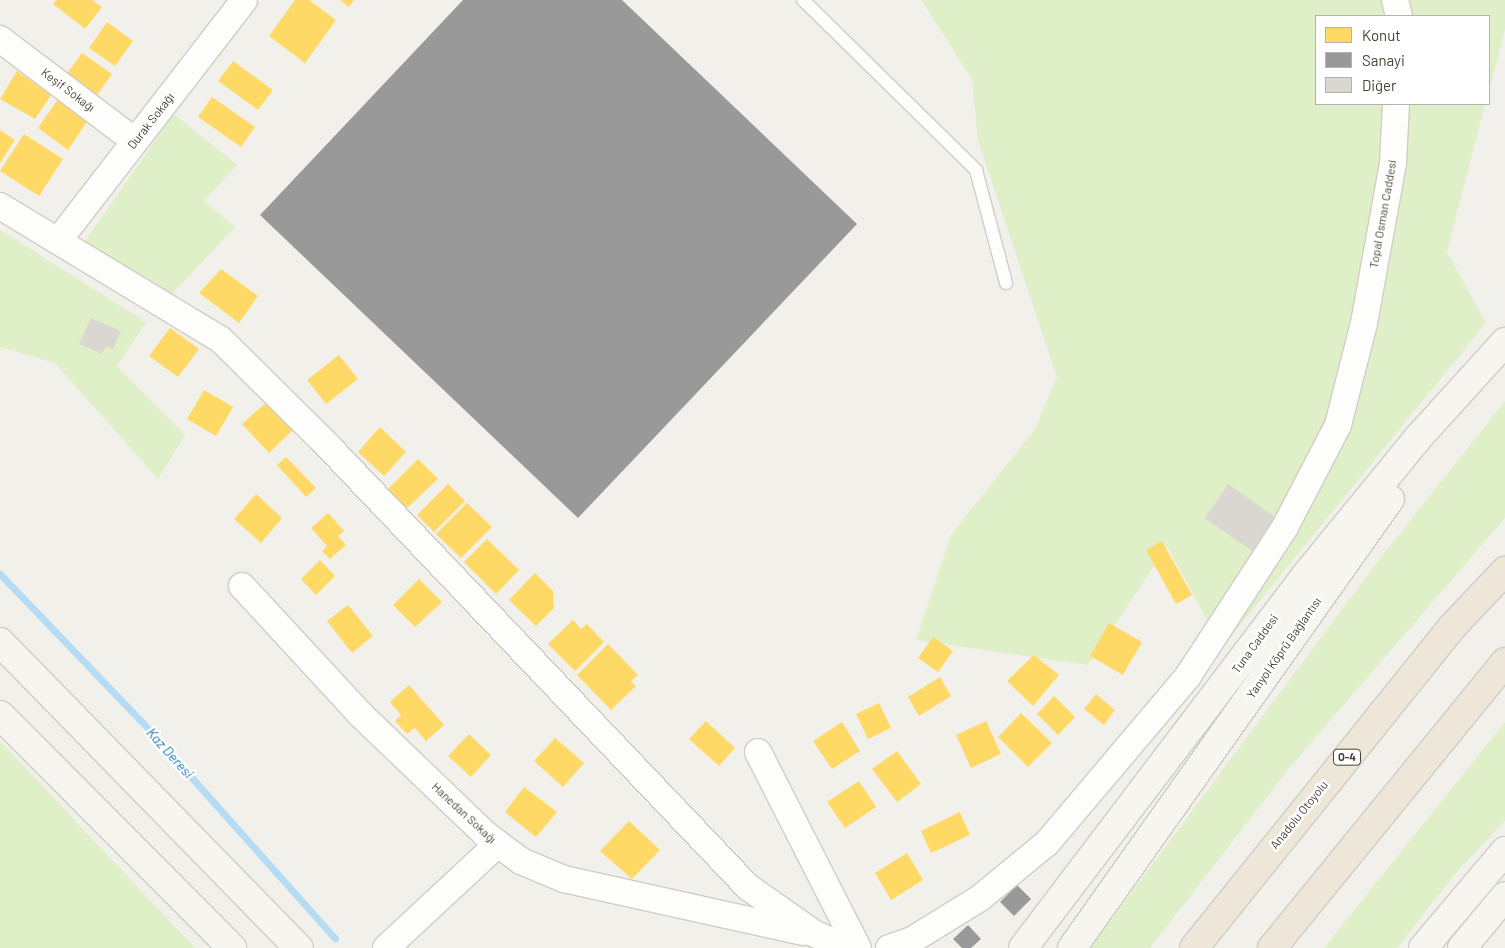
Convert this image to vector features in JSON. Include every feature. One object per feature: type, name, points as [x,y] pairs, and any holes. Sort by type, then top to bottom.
[{"type":"highway","name":"Anadolu Otoyolu","points":[[1194,948],[1447,634],[1505,571]]},
{"type":"highway","points":[[1272,948],[1505,662]]},
{"type":"main road","name":"Tuna Caddesi","points":[[1023,948],[1305,576],[1417,439],[1501,346]]},
{"type":"main road","name":"Yanyol Köprü Bağlantısı","points":[[1072,948],[1501,346]]},
{"type":"main road","points":[[0,642],[299,948]]},
{"type":"main road","points":[[0,715],[232,948]]},
{"type":"main road","points":[[1423,948],[1505,852]]},
{"type":"main road","points":[[1462,948],[1505,896]]},
{"type":"street","name":"Durak Sokağı","points":[[58,241],[244,0]]},
{"type":"street","points":[[1395,0],[1400,15]]},
{"type":"street","name":"Keşif Sokağı","points":[[0,39],[135,141]]},
{"type":"street","name":"Topal Osman Caddesi","points":[[890,948],[912,940],[980,898],[1047,843],[1188,676],[1285,526],[1338,425],[1364,323],[1392,163],[1396,105]]},
{"type":"street","points":[[0,206],[221,340],[328,446],[748,887],[815,934],[848,948]]},
{"type":"street","name":"Hanedan Sokağı","points":[[242,586],[360,714],[498,844],[521,861],[564,879],[815,934]]},
{"type":"street","points":[[758,752],[858,948]]},
{"type":"street","points":[[386,948],[498,844]]},
{"type":"lane","points":[[803,0],[976,170],[1006,283]]},
{"type":"green space","points":[[921,0],[1505,0],[1505,29],[1490,87],[1490,15],[1315,15],[1315,105],[1485,105],[1447,252],[1486,323],[1222,647],[1167,546],[1088,665],[916,640],[951,535],[1035,429],[1057,377],[978,140],[972,79]]},
{"type":"green space","points":[[174,114],[237,165],[204,201],[235,227],[169,297],[85,241]]},
{"type":"green space","points":[[0,230],[146,322],[117,366],[185,435],[158,479],[55,363],[0,347]]},
{"type":"green space","points":[[1505,401],[1505,518],[1290,767],[1150,948],[1090,948],[1379,560]]},
{"type":"green space","points":[[1505,722],[1505,821],[1459,869],[1397,948],[1324,948]]},
{"type":"green space","points":[[0,741],[195,948],[0,948]]},
{"type":"building: Konut","points":[[56,0],[92,0],[102,7],[85,29],[53,4]]},
{"type":"building: Konut","points":[[295,0],[309,0],[336,20],[305,63],[269,36]]},
{"type":"building: Konut","points":[[340,0],[354,0],[349,7]]},
{"type":"building: Konut","points":[[107,22],[133,41],[115,66],[89,48]]},
{"type":"building: Konut","points":[[82,53],[112,74],[95,98],[65,76]]},
{"type":"building: Konut","points":[[233,61],[273,90],[258,110],[218,81]]},
{"type":"building: Konut","points":[[17,71],[51,95],[35,119],[0,99]]},
{"type":"building: Konut","points":[[212,97],[255,127],[241,147],[198,117]]},
{"type":"building: Konut","points":[[58,99],[88,120],[68,150],[38,128]]},
{"type":"building: Konut","points":[[0,130],[15,140],[0,163]]},
{"type":"building: Konut","points":[[24,134],[63,159],[39,196],[0,171]]},
{"type":"building: Konut","points":[[221,269],[258,296],[239,323],[199,293]]},
{"type":"building: Konut","points":[[170,328],[199,349],[178,377],[149,356]]},
{"type":"building: Konut","points":[[339,355],[358,379],[326,404],[307,380]]},
{"type":"building: Konut","points":[[204,390],[233,407],[216,436],[187,419]]},
{"type":"building: Konut","points":[[270,399],[296,427],[269,453],[242,424]]},
{"type":"building: Konut","points":[[380,427],[406,452],[384,476],[358,452]]},
{"type":"building: Konut","points":[[286,457],[316,488],[306,497],[277,465]]},
{"type":"building: Konut","points":[[418,459],[438,479],[407,508],[388,489]]},
{"type":"building: Konut","points":[[448,484],[465,501],[434,532],[417,515]]},
{"type":"building: Konut","points":[[256,494],[282,518],[261,543],[234,519]]},
{"type":"building: Konut","points":[[467,503],[492,527],[461,558],[436,534]]},
{"type":"building: Konut","points":[[328,513],[344,531],[338,536],[346,545],[330,559],[322,551],[327,546],[311,528]]},
{"type":"building: Konut","points":[[487,539],[519,570],[496,594],[464,562]]},
{"type":"building: Konut","points":[[1162,541],[1192,595],[1176,604],[1146,550]]},
{"type":"building: Konut","points":[[320,560],[335,576],[316,595],[301,579]]},
{"type":"building: Konut","points":[[535,573],[553,591],[554,608],[536,626],[509,600]]},
{"type":"building: Konut","points":[[419,579],[442,602],[415,627],[393,605]]},
{"type":"building: Konut","points":[[348,605],[373,636],[352,653],[327,621]]},
{"type":"building: Konut","points":[[573,620],[581,629],[587,624],[604,642],[575,671],[548,644]]},
{"type":"building: Konut","points":[[1109,623],[1142,642],[1123,675],[1090,656]]},
{"type":"building: Konut","points":[[933,637],[953,651],[938,672],[918,658]]},
{"type":"building: Konut","points":[[608,644],[638,675],[631,681],[636,686],[611,710],[577,675]]},
{"type":"building: Konut","points":[[1034,655],[1059,675],[1033,706],[1007,681]]},
{"type":"building: Konut","points":[[940,677],[951,696],[919,716],[908,697]]},
{"type":"building: Konut","points":[[409,685],[444,725],[426,741],[415,728],[407,734],[395,721],[401,715],[390,702]]},
{"type":"building: Konut","points":[[1096,694],[1115,710],[1104,725],[1084,709]]},
{"type":"building: Konut","points":[[1054,696],[1075,717],[1058,735],[1037,714]]},
{"type":"building: Konut","points":[[879,703],[891,728],[868,739],[856,714]]},
{"type":"building: Konut","points":[[1021,713],[1052,743],[1028,767],[998,737]]},
{"type":"building: Konut","points":[[706,721],[735,748],[719,766],[689,739]]},
{"type":"building: Konut","points":[[986,721],[1001,754],[971,768],[956,735]]},
{"type":"building: Konut","points":[[842,722],[860,751],[832,769],[813,741]]},
{"type":"building: Konut","points":[[469,734],[491,755],[471,777],[448,756]]},
{"type":"building: Konut","points":[[555,738],[584,763],[563,787],[534,761]]},
{"type":"building: Konut","points":[[897,751],[921,784],[897,802],[872,769]]},
{"type":"building: Konut","points":[[859,781],[876,807],[845,828],[827,802]]},
{"type":"building: Konut","points":[[524,787],[557,812],[536,837],[505,812]]},
{"type":"building: Konut","points":[[960,812],[970,835],[931,853],[921,831]]},
{"type":"building: Konut","points":[[629,821],[660,850],[632,879],[600,851]]},
{"type":"building: Konut","points":[[907,853],[923,880],[891,900],[875,873]]},
{"type":"building: Sanayi","points":[[463,0],[622,0],[857,224],[578,518],[260,215]]},
{"type":"building: Sanayi","points":[[1017,885],[1031,899],[1014,916],[1000,902]]},
{"type":"building: Sanayi","points":[[968,925],[981,939],[971,948],[962,948],[953,939]]},
{"type":"building: Diğer","points":[[91,318],[121,331],[113,349],[106,346],[102,354],[79,344]]},
{"type":"building: Diğer","points":[[1228,484],[1275,517],[1252,551],[1205,518]]},
{"type":"waterway","name":"Kaz Deresi","points":[[0,574],[144,724],[335,938]]}]
